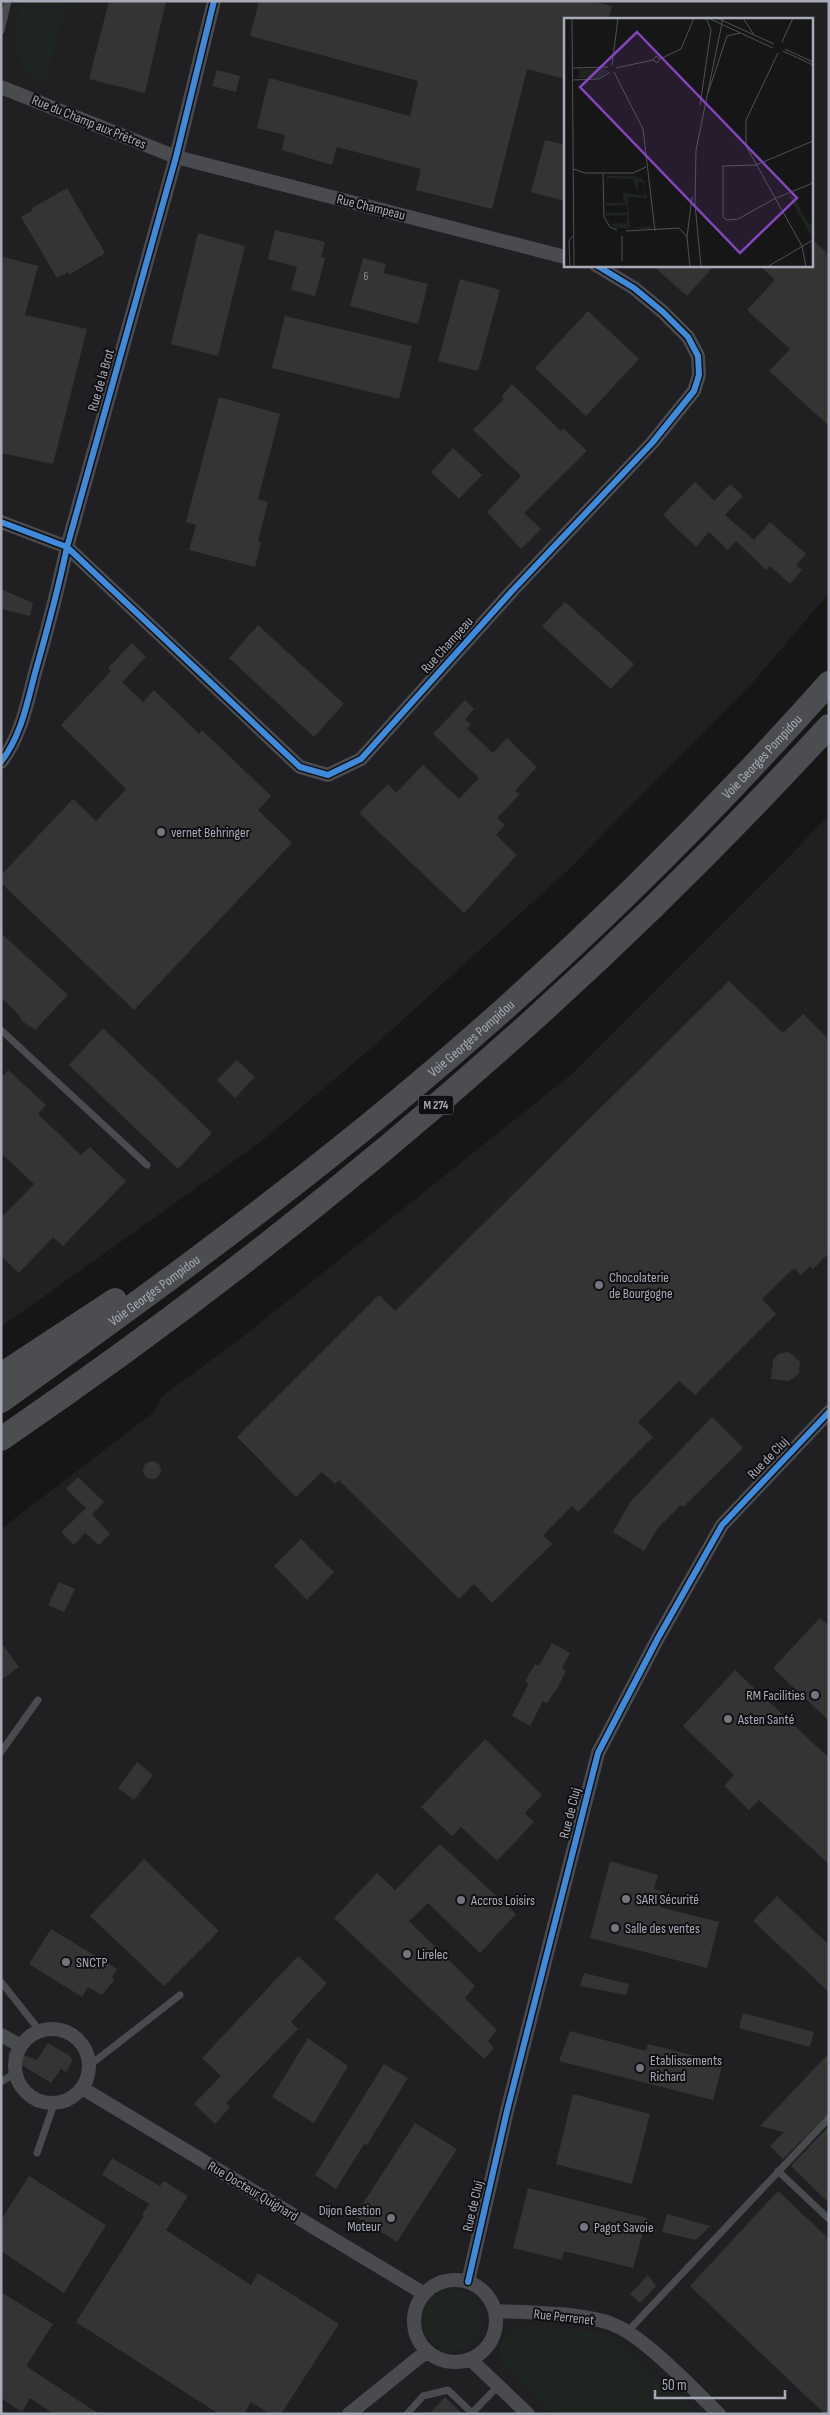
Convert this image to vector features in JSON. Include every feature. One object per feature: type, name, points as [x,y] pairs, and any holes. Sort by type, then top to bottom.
[{"type":"highway","name":"Voie Georges Pompidou","points":[[1,1401],[320,1165],[408,1093],[581,940],[671,851],[829,683]]},
{"type":"highway","name":"Voie Georges Pompidou","points":[[1,1438],[54,1403],[289,1228],[381,1153],[590,968],[674,888],[829,726]]},
{"type":"highway","points":[[787,771],[829,733]]},
{"type":"highway","points":[[1,1375],[175,1259],[227,1235]]},
{"type":"highway","points":[[1,1449],[54,1403]]},
{"type":"street","name":"Rue de la Brot","points":[[1,762],[18,735],[55,603],[67,547],[176,157],[214,1]]},
{"type":"street","name":"Rue du Champ aux Prêtres","points":[[1,86],[176,157]]},
{"type":"street","name":"Rue Champeau","points":[[176,157],[564,257]]},
{"type":"street","name":"Rue Champeau","points":[[67,547],[300,767],[328,775],[362,759],[512,591],[652,443],[694,390],[699,375],[698,356],[688,337],[663,312],[634,288],[598,266]]},
{"type":"street","points":[[1,522],[67,547]]},
{"type":"street","name":"Rue de Cluj","points":[[468,2282],[507,2111],[598,1753],[658,1638],[722,1525],[829,1412]]},
{"type":"street","points":[[51,2029],[63,2030],[73,2036],[88,2053],[90,2065],[88,2077],[82,2088],[75,2096],[54,2104],[33,2098],[19,2083],[15,2073],[15,2063],[21,2046],[29,2037],[40,2031],[51,2029]]},
{"type":"street","points":[[1,2035],[21,2046]]},
{"type":"street","name":"Rue Docteur Quignard","points":[[82,2088],[424,2293]]},
{"type":"street","points":[[447,2280],[468,2282],[484,2291],[495,2310],[497,2322],[494,2334],[481,2354],[470,2360],[447,2362],[427,2352],[419,2341],[414,2329],[413,2316],[416,2304],[434,2284],[447,2280]]},
{"type":"street","name":"Rue Perrenet","points":[[495,2310],[594,2319],[613,2324],[628,2331],[720,2414]]},
{"type":"street","points":[[352,2413],[427,2352]]},
{"type":"street","points":[[470,2360],[528,2414]]},
{"type":"lane","points":[[1,30],[8,1]]},
{"type":"lane","points":[[1,1030],[147,1165]]},
{"type":"lane","points":[[1,1752],[38,1700]]},
{"type":"lane","points":[[1,1982],[40,2031]]},
{"type":"lane","points":[[90,2065],[180,1995]]},
{"type":"lane","points":[[1,2082],[15,2073]]},
{"type":"lane","points":[[37,2153],[54,2104]]},
{"type":"lane","points":[[628,2331],[829,2118]]},
{"type":"lane","points":[[778,2171],[829,2220]]},
{"type":"lane","points":[[407,2414],[423,2396],[448,2390],[472,2413],[498,2386]]},
{"type":"shaded area","points":[[1,1],[829,1],[829,593],[753,682],[568,870],[375,1045],[259,1143],[1,1327]]},
{"type":"shaded area","points":[[21,1],[67,1],[46,83],[34,78],[26,71],[20,61],[16,37]]},
{"type":"shaded area","points":[[829,815],[829,2414],[1,2414],[1,1529],[154,1412],[161,1397],[240,1339],[573,1073]]},
{"type":"shaded area","points":[[447,2290],[459,2290],[475,2298],[481,2308],[483,2320],[481,2332],[475,2342],[459,2350],[447,2350],[431,2342],[423,2326],[423,2314],[431,2298]]},
{"type":"shaded area","points":[[528,2325],[596,2332],[615,2339],[696,2414],[556,2414],[501,2362],[500,2347],[505,2336],[514,2328]]},
{"type":"building","points":[[109,1],[166,1],[145,93],[89,79]]},
{"type":"building","points":[[259,1],[592,1],[612,6],[609,18],[564,18],[564,79],[527,69],[492,209],[416,190],[421,169],[337,147],[332,165],[282,150],[285,135],[257,128],[269,78],[410,116],[418,81],[250,36]]},
{"type":"building","points":[[217,70],[240,76],[236,92],[212,86]]},
{"type":"building","points":[[545,140],[564,145],[564,201],[531,192]]},
{"type":"building","points":[[67,188],[105,253],[69,275],[68,272],[57,278],[21,217],[33,210],[32,208]]},
{"type":"building","points":[[275,230],[325,242],[321,257],[325,258],[315,296],[291,290],[297,267],[268,259]]},
{"type":"building","points":[[198,233],[245,246],[218,356],[171,344]]},
{"type":"building","points":[[812,239],[829,255],[829,426],[769,371],[790,349],[747,310],[775,280],[760,266],[812,266]]},
{"type":"building","points":[[4,257],[38,266],[25,315],[87,329],[53,464],[1,453],[1,268]]},
{"type":"building","points":[[363,258],[386,264],[383,273],[428,284],[418,324],[350,306]]},
{"type":"building","points":[[653,266],[714,266],[687,296]]},
{"type":"building","points":[[460,279],[500,290],[478,371],[438,361]]},
{"type":"building","points":[[588,311],[639,359],[586,416],[535,368]]},
{"type":"building","points":[[285,316],[412,346],[399,399],[272,368]]},
{"type":"building","points":[[512,384],[561,431],[563,428],[587,451],[524,513],[541,529],[521,549],[487,512],[521,476],[473,430],[504,399],[501,397]]},
{"type":"building","points":[[219,397],[280,414],[258,499],[268,502],[258,541],[261,542],[255,567],[189,550],[196,525],[186,522]]},
{"type":"building","points":[[453,448],[482,475],[459,499],[431,472]]},
{"type":"building","points":[[695,482],[714,501],[730,484],[743,496],[725,515],[754,540],[770,522],[806,554],[796,565],[802,570],[790,584],[770,566],[766,570],[736,541],[728,550],[709,532],[696,547],[663,515]]},
{"type":"building","points":[[1,589],[33,603],[30,616],[1,609]]},
{"type":"building","points":[[565,602],[634,664],[611,689],[542,626]]},
{"type":"building","points":[[258,625],[344,704],[314,737],[229,658]]},
{"type":"building","name":"vernet Behringer","points":[[132,643],[146,657],[122,682],[143,702],[154,690],[199,734],[202,730],[271,796],[258,810],[292,843],[134,1010],[1,883],[1,875],[73,799],[96,821],[126,789],[61,725],[111,671],[108,668]]},
{"type":"building","points":[[465,700],[474,709],[465,720],[471,724],[467,729],[493,753],[507,738],[537,767],[515,791],[520,794],[497,818],[505,825],[496,835],[517,855],[464,913],[359,813],[388,784],[396,793],[423,765],[459,799],[479,778],[433,734]]},
{"type":"building","points":[[1,933],[68,995],[35,1030],[22,1021],[19,1015],[1,998]]},
{"type":"building","name":"Chocolaterie de Bourgogne","points":[[729,981],[783,1033],[803,1014],[829,1040],[829,1253],[813,1269],[810,1266],[801,1275],[794,1268],[762,1299],[776,1314],[695,1395],[679,1381],[638,1422],[653,1437],[578,1512],[572,1506],[543,1535],[552,1544],[492,1603],[474,1584],[459,1599],[339,1480],[335,1484],[322,1472],[296,1497],[237,1437],[379,1295],[395,1311]]},
{"type":"building","points":[[103,1028],[212,1133],[178,1169],[69,1065]]},
{"type":"building","points":[[237,1060],[255,1077],[235,1098],[217,1080]]},
{"type":"building","points":[[8,1070],[46,1105],[38,1114],[81,1155],[90,1147],[126,1181],[63,1246],[53,1237],[19,1273],[1,1256],[1,1218],[34,1184],[1,1153],[1,1078]]},
{"type":"building","points":[[787,1352],[800,1362],[799,1374],[789,1381],[771,1379],[773,1360],[778,1354]]},
{"type":"building","points":[[712,1417],[743,1448],[683,1507],[681,1505],[657,1529],[644,1551],[613,1532],[631,1501]]},
{"type":"building","points":[[148,1461],[156,1461],[161,1466],[159,1477],[148,1479],[143,1474],[143,1466]]},
{"type":"building","points":[[78,1477],[104,1502],[92,1514],[110,1534],[99,1545],[85,1533],[74,1545],[61,1532],[86,1508],[66,1489]]},
{"type":"building","points":[[301,1539],[334,1572],[307,1600],[274,1566]]},
{"type":"building","points":[[59,1582],[75,1589],[64,1612],[48,1605]]},
{"type":"building","name":"RM Facilities","points":[[820,1618],[829,1626],[829,1721],[773,1668]]},
{"type":"building","points":[[1,1642],[19,1667],[1,1680]]},
{"type":"building","points":[[552,1643],[570,1653],[562,1668],[566,1671],[547,1703],[543,1701],[530,1726],[512,1716],[529,1683],[525,1681],[535,1664],[539,1666]]},
{"type":"building","points":[[735,1670],[829,1758],[829,1864],[759,1800],[749,1810],[724,1786],[734,1775],[683,1726]]},
{"type":"building","points":[[485,1739],[542,1795],[525,1813],[534,1822],[497,1861],[461,1827],[452,1836],[421,1807]]},
{"type":"building","points":[[137,1762],[153,1775],[134,1800],[118,1788]]},
{"type":"building","name":"Lirelec","points":[[440,1844],[516,1914],[480,1953],[428,1903],[409,1921],[475,1986],[465,1998],[497,2030],[488,2041],[494,2048],[484,2059],[334,1918],[377,1873],[395,1890]]},
{"type":"building","points":[[144,1859],[219,1931],[164,1986],[90,1916]]},
{"type":"building","points":[[610,1861],[658,1875],[654,1889],[664,1892],[660,1907],[719,1922],[707,1968],[590,1938]]},
{"type":"building","points":[[777,1896],[829,1945],[829,1992],[753,1921]]},
{"type":"building","name":"SNCTP","points":[[51,1929],[117,1969],[112,1977],[114,1980],[102,1995],[88,1987],[82,1997],[29,1964]]},
{"type":"building","points":[[298,1956],[327,1983],[291,2022],[298,2029],[226,2103],[230,2107],[215,2124],[194,2104],[221,2076],[202,2058]]},
{"type":"building","points":[[584,1973],[629,1984],[626,1995],[580,1986]]},
{"type":"building","points":[[743,2013],[814,2032],[810,2047],[739,2028]]},
{"type":"building","name":"Etablissements Richard","points":[[570,2031],[646,2051],[648,2044],[723,2063],[713,2100],[559,2061]]},
{"type":"building","points":[[308,2038],[348,2066],[314,2123],[272,2097]]},
{"type":"building","points":[[48,2043],[70,2056],[72,2061],[66,2072],[61,2069],[51,2083],[7,2056],[10,2050],[37,2060]]},
{"type":"building","points":[[829,2053],[829,2113],[783,2159],[770,2146],[784,2132],[760,2126]]},
{"type":"building","points":[[384,2064],[408,2078],[367,2145],[364,2144],[336,2189],[315,2175]]},
{"type":"building","points":[[573,2094],[650,2114],[632,2184],[556,2164]]},
{"type":"building","points":[[415,2123],[457,2149],[397,2242],[355,2216]]},
{"type":"building","points":[[829,2126],[829,2203],[791,2166]]},
{"type":"building","points":[[112,2158],[160,2186],[164,2181],[188,2196],[166,2230],[251,2285],[258,2273],[339,2324],[281,2414],[270,2414],[251,2402],[244,2414],[219,2414],[76,2322],[144,2216],[142,2215],[149,2204],[102,2175]]},
{"type":"building","points":[[29,2176],[106,2225],[64,2293],[1,2251],[1,2220]]},
{"type":"building","points":[[528,2188],[647,2218],[633,2268],[564,2251],[562,2260],[513,2248]]},
{"type":"building","points":[[778,2191],[829,2239],[829,2414],[825,2414],[690,2286]]},
{"type":"building","points":[[667,2214],[710,2226],[696,2240],[662,2232]]},
{"type":"building","points":[[648,2275],[656,2286],[640,2303],[630,2294]]},
{"type":"building","points":[[1,2292],[53,2324],[26,2366],[99,2414],[54,2414],[30,2398],[22,2412],[1,2398]]},
{"type":"building","points":[[445,2397],[462,2414],[429,2414]]},
{"type":"cycle path","points":[[1,762],[14,741],[26,708],[67,547],[176,157],[214,1]]},
{"type":"cycle path","points":[[1,522],[67,547],[300,767],[328,775],[361,759],[512,591],[652,443],[694,391],[699,375],[698,356],[688,337],[663,312],[634,288],[598,266]]},
{"type":"cycle path","points":[[468,2282],[507,2111],[598,1753],[658,1638],[722,1525],[829,1412]]},
{"type":"place","name":"vernet Behringer","points":[[161,832]]},
{"type":"place","name":"Chocolaterie de Bourgogne","points":[[599,1285]]},
{"type":"place","name":"RM Facilities","points":[[815,1695]]},
{"type":"place","name":"Asten Santé","points":[[728,1719]]},
{"type":"place","name":"SARI Sécurité","points":[[626,1899]]},
{"type":"place","name":"Accros Loisirs","points":[[461,1900]]},
{"type":"place","name":"Salle des ventes","points":[[615,1928]]},
{"type":"place","name":"Lirelec","points":[[407,1954]]},
{"type":"place","name":"SNCTP","points":[[66,1962]]},
{"type":"place","name":"Etablissements Richard","points":[[640,2068]]},
{"type":"place","name":"Dijon Gestion Moteur","points":[[391,2218]]},
{"type":"place","name":"Pagot Savoie","points":[[584,2227]]}]
